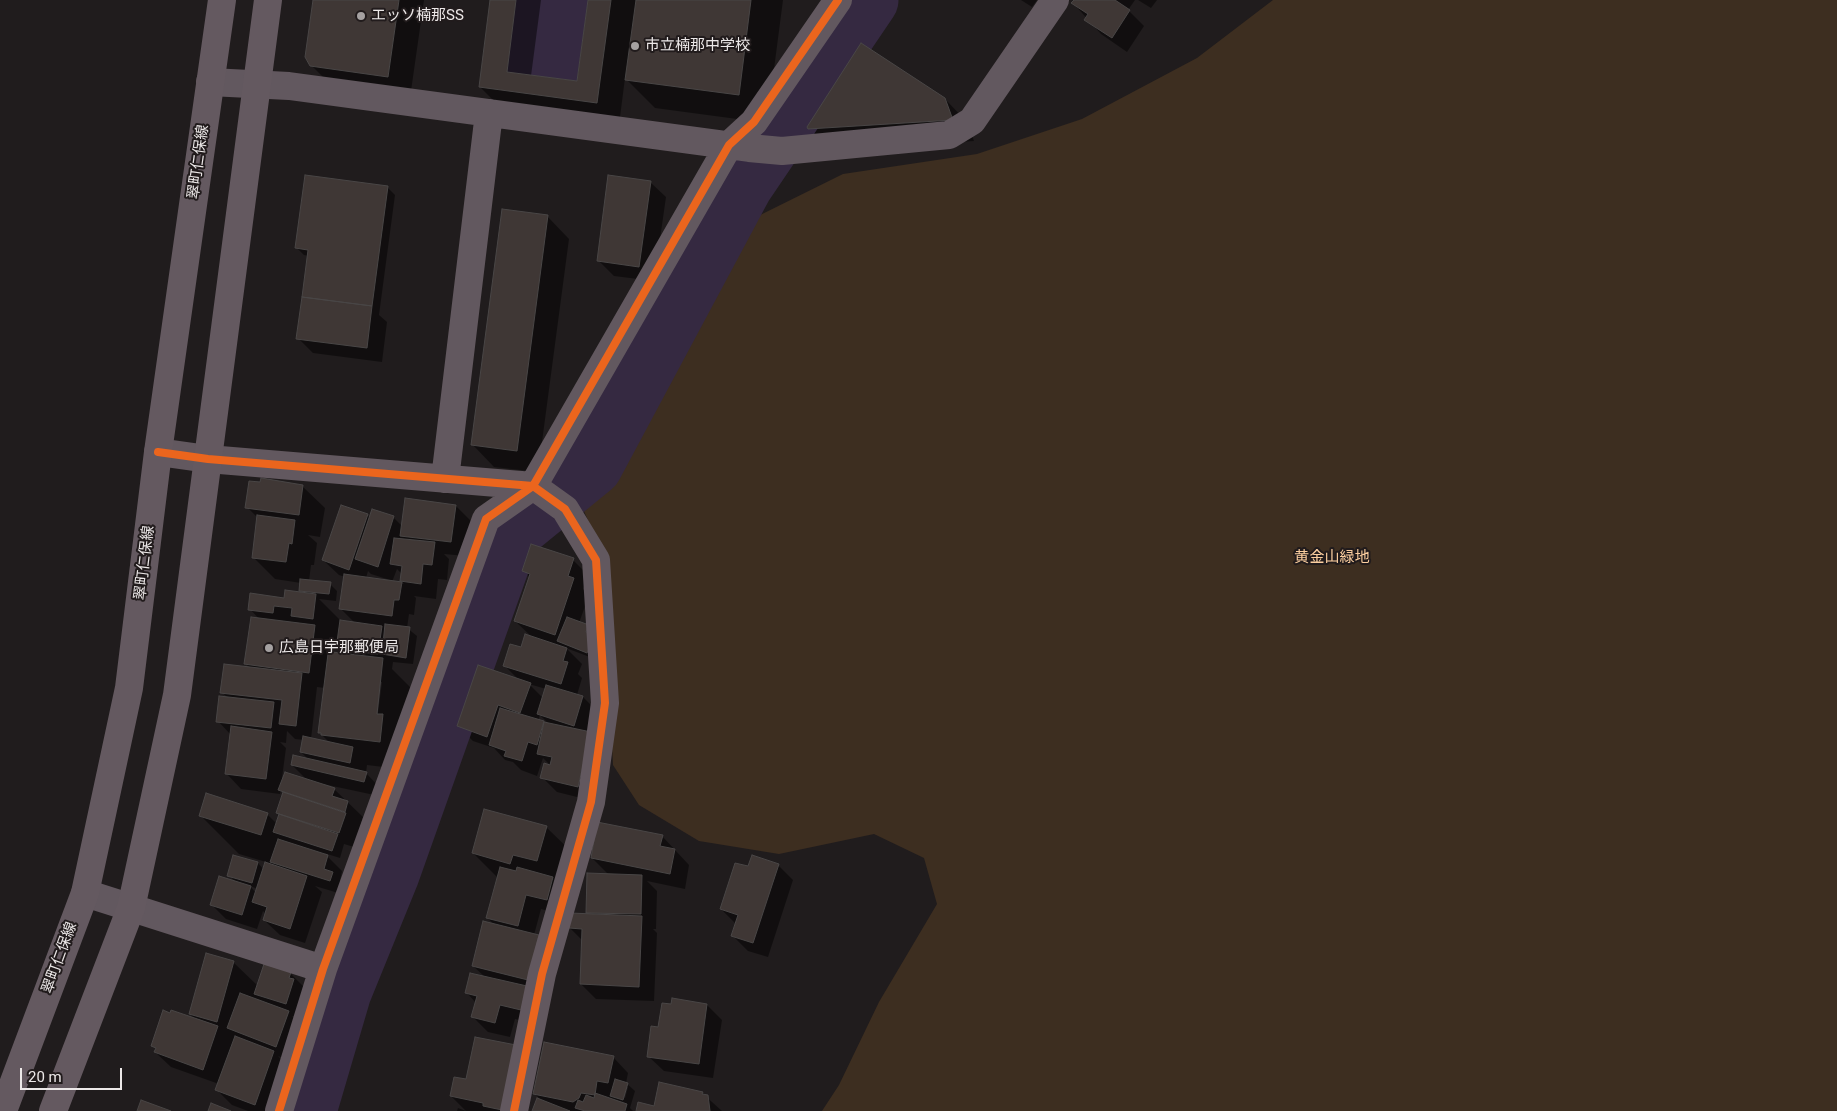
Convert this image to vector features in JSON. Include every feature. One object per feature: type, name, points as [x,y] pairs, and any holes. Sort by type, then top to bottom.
[{"type":"main road","name":"翠町仁保線","points":[[3,1111],[85,893],[129,688],[158,452],[222,0]]},
{"type":"main road","points":[[53,1111],[131,908],[177,695],[268,0]]},
{"type":"street","points":[[279,1111],[323,969],[486,519],[534,487],[754,122],[838,0]]},
{"type":"street","points":[[210,82],[289,86],[739,147],[782,151],[949,135],[972,120],[1055,0]]},
{"type":"street","points":[[445,479],[489,113]]},
{"type":"street","points":[[158,452],[208,459],[534,487],[565,509],[596,560],[605,703],[591,802],[542,974],[514,1111]]},
{"type":"street","points":[[85,893],[323,969]]},
{"type":"green space","name":"黄金山緑地","points":[[1273,0],[1837,0],[1837,1111],[822,1111],[839,1085],[879,1002],[937,904],[924,858],[874,834],[779,854],[699,841],[639,805],[613,765],[602,552],[576,493],[603,459],[671,324],[744,223],[843,174],[977,154],[1082,119],[1197,58]]},
{"type":"shaded area","points":[[516,0],[588,0],[577,81],[507,72]]},
{"type":"building","points":[[313,0],[399,0],[388,77],[310,66],[305,57]]},
{"type":"building","points":[[490,0],[516,0],[507,72],[577,81],[588,0],[611,0],[597,103],[479,87]]},
{"type":"building","points":[[636,0],[751,0],[739,95],[625,80]]},
{"type":"building","points":[[1074,0],[1115,0],[1130,10],[1112,38],[1084,20],[1088,14],[1071,3]]},
{"type":"building","points":[[861,43],[945,98],[953,120],[808,129],[807,127]]},
{"type":"building","points":[[305,175],[388,186],[372,306],[302,297],[308,250],[295,248]]},
{"type":"building","points":[[608,175],[651,181],[639,267],[597,261]]},
{"type":"building","points":[[502,209],[548,215],[517,451],[471,445]]},
{"type":"building","points":[[302,297],[372,306],[367,348],[296,339]]},
{"type":"building","points":[[261,478],[303,485],[299,515],[245,508],[249,481],[260,482]]},
{"type":"building","points":[[405,498],[456,505],[451,542],[400,536]]},
{"type":"building","points":[[341,505],[368,514],[349,570],[322,560]]},
{"type":"building","points":[[372,509],[394,516],[378,567],[355,559]]},
{"type":"building","points":[[257,515],[295,520],[292,544],[289,543],[286,562],[252,558]]},
{"type":"building","points":[[394,538],[435,542],[432,565],[423,564],[421,584],[400,581],[402,566],[390,564]]},
{"type":"building","points":[[531,544],[574,558],[568,576],[574,578],[555,635],[514,621],[530,574],[522,571]]},
{"type":"building","points":[[344,574],[402,582],[399,600],[394,600],[392,616],[339,609]]},
{"type":"building","points":[[300,579],[331,582],[329,594],[299,591]]},
{"type":"building","points":[[285,590],[316,594],[313,619],[291,616],[292,608],[274,606],[273,613],[248,610],[250,593],[284,598]]},
{"type":"building","points":[[251,617],[315,625],[309,673],[244,664]]},
{"type":"building","points":[[567,617],[589,625],[586,632],[590,634],[592,641],[587,653],[557,641]]},
{"type":"building","points":[[340,620],[382,626],[378,654],[336,649]]},
{"type":"building","points":[[385,624],[410,627],[406,658],[382,654]]},
{"type":"building","points":[[525,634],[567,648],[563,661],[568,662],[561,684],[503,666],[510,644],[521,647]]},
{"type":"building","points":[[332,652],[383,658],[377,714],[383,714],[380,742],[321,735],[321,733],[318,733],[328,654],[331,655]]},
{"type":"building","points":[[224,664],[302,673],[296,726],[279,724],[282,700],[220,693]]},
{"type":"building","points":[[478,665],[531,683],[520,713],[498,705],[487,737],[457,726]]},
{"type":"building","points":[[546,685],[583,696],[574,726],[537,714]]},
{"type":"building","points":[[219,696],[274,702],[271,728],[216,722]]},
{"type":"building","points":[[500,708],[544,721],[537,745],[528,742],[522,761],[504,756],[506,751],[489,745]]},
{"type":"building","points":[[544,722],[591,732],[578,787],[540,778],[544,763],[550,765],[552,757],[537,754]]},
{"type":"building","points":[[231,726],[272,732],[266,779],[225,774]]},
{"type":"building","points":[[303,736],[353,747],[350,763],[300,752]]},
{"type":"building","points":[[293,755],[367,772],[364,782],[291,765]]},
{"type":"building","points":[[285,772],[335,788],[332,796],[348,801],[345,812],[278,790]]},
{"type":"building","points":[[283,792],[346,813],[339,833],[276,813]]},
{"type":"building","points":[[206,793],[268,813],[261,835],[199,816]]},
{"type":"building","points":[[484,809],[547,826],[537,861],[513,855],[510,864],[472,853]]},
{"type":"building","points":[[279,814],[338,834],[332,851],[273,832]]},
{"type":"building","points":[[597,822],[663,835],[660,846],[675,849],[670,874],[591,858]]},
{"type":"building","points":[[278,839],[328,855],[324,869],[333,872],[330,881],[270,862]]},
{"type":"building","points":[[233,855],[258,862],[252,883],[227,876]]},
{"type":"building","points":[[752,855],[779,864],[753,943],[731,936],[738,915],[720,909],[735,863],[748,866]]},
{"type":"building","points":[[265,862],[307,876],[290,929],[263,920],[267,907],[252,902]]},
{"type":"building","points":[[500,867],[516,871],[517,867],[553,877],[547,900],[526,895],[518,926],[486,918]]},
{"type":"building","points":[[587,873],[642,875],[641,914],[586,913]]},
{"type":"building","points":[[219,876],[251,886],[242,915],[210,905]]},
{"type":"building","points":[[570,913],[642,916],[639,987],[580,984],[582,929],[569,928]]},
{"type":"building","points":[[483,921],[539,935],[528,980],[472,966]]},
{"type":"building","points":[[206,953],[234,961],[217,1022],[189,1014]]},
{"type":"building","points":[[264,964],[291,972],[289,978],[294,979],[286,1004],[254,994]]},
{"type":"building","points":[[470,973],[527,986],[521,1010],[500,1005],[495,1023],[471,1017],[477,996],[465,993]]},
{"type":"building","points":[[240,993],[289,1011],[276,1047],[227,1028]]},
{"type":"building","points":[[672,998],[707,1004],[699,1064],[647,1057],[651,1026],[658,1027],[662,1003],[671,1004]]},
{"type":"building","points":[[163,1010],[170,1013],[171,1010],[218,1026],[203,1070],[154,1052],[156,1048],[151,1046]]},
{"type":"building","points":[[235,1036],[274,1051],[255,1105],[215,1090]]},
{"type":"building","points":[[475,1037],[516,1045],[502,1110],[483,1106],[483,1103],[450,1096],[454,1077],[466,1079]]},
{"type":"building","points":[[544,1042],[614,1056],[608,1083],[597,1081],[595,1095],[581,1093],[579,1098],[573,1102],[533,1094]]},
{"type":"building","points":[[615,1079],[628,1083],[623,1100],[610,1096]]},
{"type":"building","points":[[659,1082],[703,1092],[702,1094],[708,1095],[710,1111],[636,1111],[638,1102],[654,1106]]},
{"type":"building","points":[[595,1093],[627,1104],[625,1111],[585,1111],[575,1108],[578,1100],[583,1102],[586,1095],[594,1098]]},
{"type":"building","points":[[537,1098],[570,1111],[532,1111]]},
{"type":"building","points":[[141,1100],[171,1111],[137,1111]]},
{"type":"building","points":[[211,1103],[231,1111],[208,1111]]},
{"type":"waterway","points":[[306,1111],[341,992],[389,874],[510,533],[592,466],[742,186],[868,0]]},
{"type":"cycle path","points":[[279,1111],[323,969],[486,519],[533,486],[729,145],[754,122],[838,0]]},
{"type":"cycle path","points":[[158,452],[208,459],[533,486],[565,509],[596,560],[605,703],[591,802],[542,974],[514,1111]]},
{"type":"place","name":"エッソ楠那SS","points":[[361,16]]},
{"type":"place","name":"市立楠那中学校","points":[[635,46]]},
{"type":"place","name":"広島日宇那郵便局","points":[[269,648]]}]
